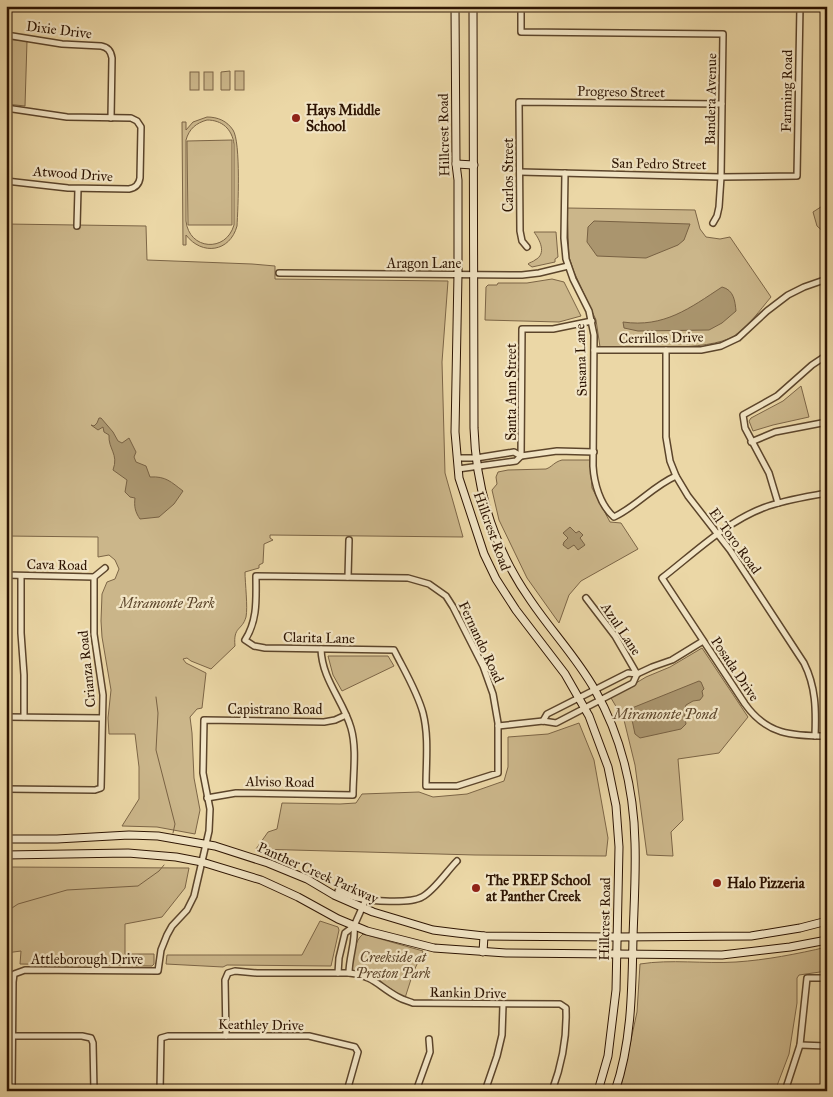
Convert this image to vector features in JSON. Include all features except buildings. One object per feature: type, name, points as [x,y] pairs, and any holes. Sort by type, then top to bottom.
[{"type":"main road","name":"Hillcrest Road","points":[[455,6],[456,164],[458,180],[455,432],[459,478],[484,554],[496,579],[516,610],[561,668],[585,708],[604,754],[616,806],[619,847],[616,990],[608,1056],[598,1091]]},
{"type":"main road","name":"Hillcrest Road","points":[[474,6],[474,428],[477,466],[489,519],[510,567],[530,600],[576,661],[595,690],[619,748],[632,802],[636,843],[632,988],[628,1030],[615,1091]]},
{"type":"main road","points":[[456,164],[474,165]]},
{"type":"main road","name":"Panther Creek Parkway","points":[[6,839],[57,839],[129,835],[158,836],[206,844],[237,851],[307,879],[334,895],[362,908],[433,930],[484,936],[750,936],[800,928],[827,921]]},
{"type":"main road","points":[[6,855],[128,853],[176,857],[202,862],[261,880],[354,926],[376,934],[434,948],[484,952],[722,955],[790,947],[827,940]]},
{"type":"main road","points":[[484,936],[484,952]]},
{"type":"street","points":[[6,36],[7,6]]},
{"type":"street","name":"Bandera Avenue","points":[[521,6],[521,32],[723,34],[721,177],[719,207],[713,223]]},
{"type":"street","name":"Farming Road","points":[[797,176],[800,6]]},
{"type":"street","name":"Dixie Drive","points":[[6,36],[62,44],[102,46],[108,49],[112,58],[111,118]]},
{"type":"street","name":"Progreso Street","points":[[519,102],[722,104]]},
{"type":"street","name":"Carlos Street","points":[[519,102],[520,231],[522,241],[527,247]]},
{"type":"street","points":[[6,108],[61,116],[111,118]]},
{"type":"street","name":"Atwood Drive","points":[[6,181],[78,189],[129,189],[138,185],[140,178],[141,129],[137,121],[131,118],[111,118]]},
{"type":"street","name":"San Pedro Street","points":[[520,172],[721,177],[797,176]]},
{"type":"street","name":"Susana Lane","points":[[565,172],[564,238],[568,266],[592,321],[594,350],[594,472],[596,485],[604,503],[614,517],[661,484],[676,476]]},
{"type":"street","points":[[77,226],[78,189]]},
{"type":"street","name":"Aragon Lane","points":[[279,273],[534,274],[568,266]]},
{"type":"street","name":"Cerrillos Drive","points":[[594,350],[701,350],[727,344],[743,334],[781,300],[804,287],[827,280]]},
{"type":"street","name":"Santa Ann Street","points":[[521,456],[522,329],[554,329],[592,321]]},
{"type":"street","name":"El Toro Road","points":[[666,350],[666,437],[668,453],[676,476],[688,496],[733,554],[807,669],[815,695],[815,736]]},
{"type":"street","points":[[778,503],[769,473],[751,442],[743,421],[743,415],[777,396],[812,365],[827,355]]},
{"type":"street","points":[[751,442],[775,432],[827,422]]},
{"type":"street","points":[[458,469],[516,461],[521,456],[558,451],[594,452]]},
{"type":"street","points":[[457,458],[476,458],[514,452],[521,456]]},
{"type":"street","points":[[718,534],[745,516],[778,503],[827,493]]},
{"type":"street","name":"Posada Drive","points":[[718,534],[662,578],[745,704],[757,718],[767,726],[784,733],[827,736]]},
{"type":"street","points":[[348,577],[349,540]]},
{"type":"street","name":"Cava Road","points":[[6,575],[94,577],[105,568]]},
{"type":"street","points":[[21,576],[24,718]]},
{"type":"street","name":"Fernando Road","points":[[245,640],[255,616],[256,576],[412,578],[429,584],[442,593],[454,607],[483,666],[493,694],[498,726],[498,773]]},
{"type":"street","name":"Crianza Road","points":[[6,789],[100,789],[102,684],[94,626],[94,577]]},
{"type":"street","name":"Azul Lane","points":[[586,598],[615,636],[637,674]]},
{"type":"street","name":"Clarita Lane","points":[[245,640],[254,646],[265,648],[394,650],[415,691],[423,712],[426,733],[426,786],[457,786],[498,773]]},
{"type":"street","points":[[543,721],[547,714],[628,673],[637,674],[677,658],[703,641]]},
{"type":"street","points":[[321,649],[325,674],[346,715]]},
{"type":"street","points":[[498,726],[543,721],[556,723],[633,682],[637,674]]},
{"type":"street","name":"Capistrano Road","points":[[207,798],[203,773],[204,720],[324,722],[346,715]]},
{"type":"street","name":"Alviso Road","points":[[207,798],[236,793],[353,794],[353,739],[346,715]]},
{"type":"street","points":[[6,717],[102,718]]},
{"type":"street","points":[[202,862],[210,822],[207,798]]},
{"type":"street","points":[[338,891],[357,898],[366,899],[406,900],[422,898],[457,861]]},
{"type":"street","name":"Attleborough Drive","points":[[13,1036],[13,977],[15,972],[24,970],[158,971],[164,940],[172,926],[192,901],[202,862]]},
{"type":"street","points":[[349,973],[349,958],[355,936],[354,926],[366,899]]},
{"type":"street","points":[[338,973],[338,958],[344,933],[354,926]]},
{"type":"street","name":"Rankin Drive","points":[[226,1036],[225,983],[228,973],[235,971],[362,974],[379,983],[398,997],[413,1003],[558,1004],[566,1008],[566,1042],[561,1066],[552,1091]]},
{"type":"street","points":[[784,1091],[800,1045],[807,978],[827,978]]},
{"type":"street","points":[[485,1091],[502,1035],[503,1005]]},
{"type":"street","points":[[12,1091],[13,1036],[82,1036],[91,1038],[93,1043],[94,1091]]},
{"type":"street","name":"Keathley Drive","points":[[160,1091],[161,1038],[168,1036],[309,1036],[355,1047],[358,1052],[347,1091]]},
{"type":"street","points":[[416,1091],[430,1052],[429,1039]]},
{"type":"street","points":[[800,1045],[827,1046]]},
{"type":"green space","points":[[6,39],[27,41],[25,106],[6,104]]},
{"type":"green space","points":[[230,71],[230,90],[221,90],[221,72]]},
{"type":"green space","points":[[235,71],[244,71],[244,90],[235,90]]},
{"type":"green space","points":[[190,72],[199,72],[199,90],[190,90]]},
{"type":"green space","points":[[204,72],[213,72],[213,90],[204,90]]},
{"type":"green space","points":[[207,117],[218,119],[231,127],[236,137],[238,176],[237,226],[228,241],[222,246],[215,248],[200,246],[192,242],[186,235],[186,245],[183,245],[182,122],[186,122],[186,130],[193,122]],"holes":[[[212,120],[222,124],[229,130],[234,144],[234,225],[230,234],[216,244],[200,242],[194,238],[189,231],[186,221],[186,140],[196,125]]]},
{"type":"green space","points":[[232,140],[232,225],[188,225],[187,141]]},
{"type":"green space","points":[[827,203],[827,235],[817,226],[813,212]]},
{"type":"green space","points":[[567,208],[695,210],[700,229],[706,237],[720,239],[730,237],[771,297],[744,328],[734,336],[722,341],[689,347],[669,348],[600,347],[596,320],[569,257]]},
{"type":"green space","name":"Miramonte Park","points":[[6,224],[146,226],[147,260],[275,266],[275,279],[448,281],[442,362],[445,473],[463,537],[270,535],[270,538],[273,540],[264,544],[263,563],[259,565],[259,568],[245,572],[247,613],[235,635],[235,646],[211,669],[187,658],[183,659],[186,663],[206,673],[202,708],[197,709],[190,717],[194,778],[200,810],[195,834],[157,827],[122,826],[139,799],[139,767],[135,734],[109,734],[108,718],[111,690],[101,621],[102,594],[107,582],[115,579],[119,569],[115,560],[109,555],[98,557],[98,537],[6,536]]},
{"type":"green space","points":[[534,232],[556,232],[558,257],[555,259],[555,262],[532,267],[528,264],[539,257],[542,251]]},
{"type":"green space","points":[[552,279],[564,282],[581,316],[559,322],[485,320],[486,287],[488,285],[527,283]]},
{"type":"green space","points":[[801,386],[809,417],[753,431],[749,421],[751,418],[783,401]]},
{"type":"green space","points":[[562,460],[590,460],[592,488],[610,522],[621,523],[638,549],[581,581],[569,595],[559,623],[527,578],[499,520],[492,490],[497,484],[496,477],[498,472],[546,469]]},
{"type":"green space","points":[[702,648],[748,717],[719,753],[678,759],[683,820],[671,832],[673,856],[647,855],[635,765],[624,720],[611,698],[646,677],[670,667]]},
{"type":"green space","points":[[328,656],[388,656],[394,666],[342,691],[333,675]]},
{"type":"green space","points":[[579,723],[594,760],[608,838],[606,856],[475,855],[256,849],[268,832],[277,829],[282,803],[356,803],[362,794],[419,792],[433,797],[467,794],[504,781],[508,767],[508,737],[548,734]]},
{"type":"green space","points":[[7,867],[189,868],[185,888],[162,917],[125,924],[125,954],[154,954],[154,964],[152,966],[20,964],[21,951],[6,953],[6,897],[10,895]]},
{"type":"green space","points":[[320,921],[338,927],[339,930],[331,966],[227,965],[223,967],[166,964],[167,955],[302,955]]},
{"type":"green space","name":"Creekside at Preston Park","points":[[363,934],[423,951],[405,998],[374,978],[352,971],[354,950]]},
{"type":"green space","points":[[827,947],[827,971],[799,975],[797,978],[797,1003],[789,1054],[775,1091],[620,1091],[637,1012],[640,964],[747,961]]},
{"type":"water","points":[[594,221],[690,224],[684,240],[678,245],[646,258],[597,256],[587,242],[588,227]]},
{"type":"water","points":[[722,287],[731,293],[736,311],[722,323],[709,330],[638,331],[624,328],[623,322],[651,322],[676,315]]},
{"type":"water","points":[[99,418],[113,432],[118,441],[122,443],[129,438],[136,452],[134,457],[136,462],[146,466],[150,477],[172,482],[183,491],[174,504],[159,517],[140,519],[138,516],[135,509],[135,498],[130,497],[125,492],[127,480],[113,470],[115,460],[109,435],[104,432],[103,427],[98,430],[91,425],[94,426]]},
{"type":"water","points":[[570,527],[576,533],[579,531],[583,535],[580,538],[585,545],[578,550],[574,545],[568,549],[563,545],[568,538],[563,533]]},
{"type":"water","name":"Miramonte Pond","points":[[699,681],[704,689],[702,691],[703,696],[700,700],[686,705],[684,713],[686,724],[681,729],[640,738],[635,734],[631,715],[632,708]]},
{"type":"waterway","points":[[156,697],[158,713],[156,750],[175,824],[173,833]]},
{"type":"waterway","points":[[6,912],[18,904],[67,890],[138,886],[159,871],[164,865]]},
{"type":"place","name":"Hays Middle School","points":[[296,118]]},
{"type":"place","name":"Halo Pizzeria","points":[[717,883]]},
{"type":"place","name":"The PREP School at Panther Creek","points":[[476,888]]}]
